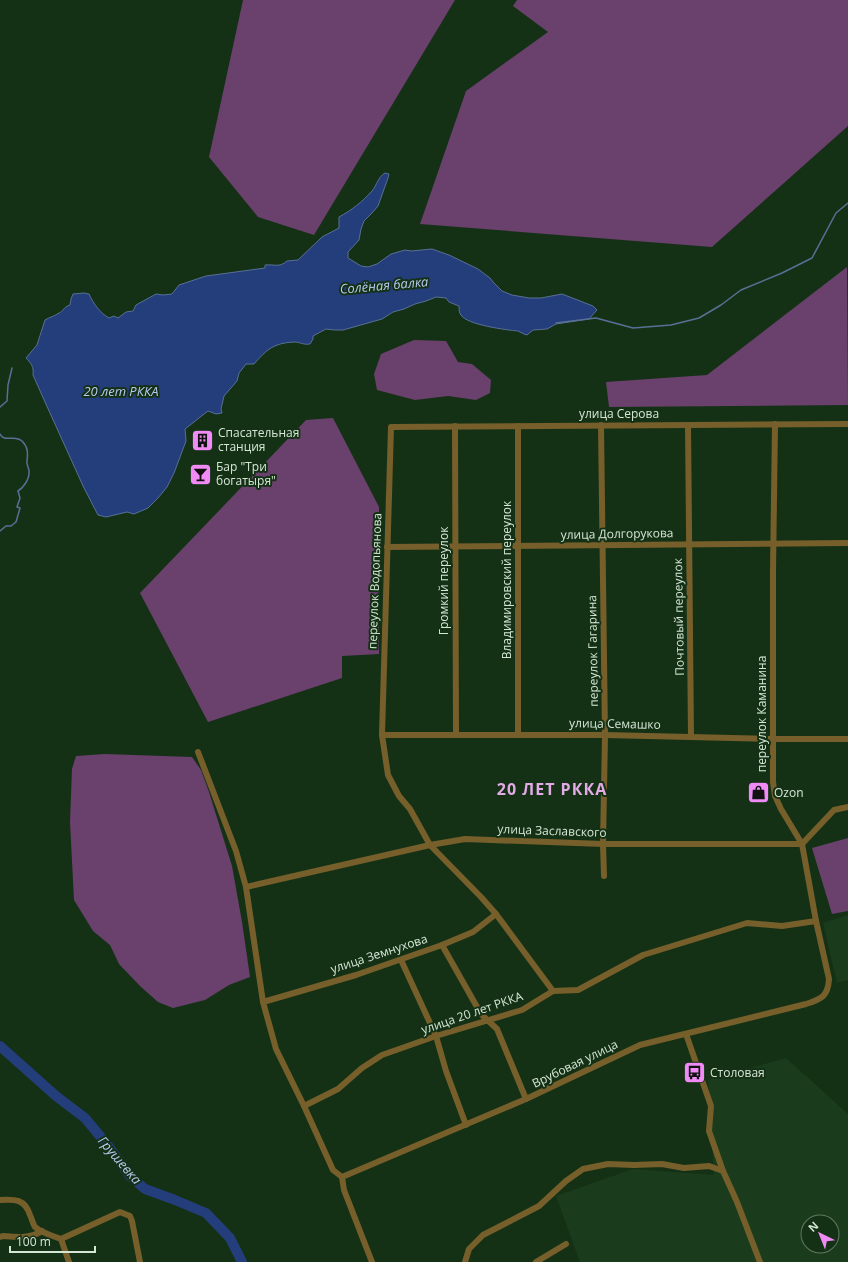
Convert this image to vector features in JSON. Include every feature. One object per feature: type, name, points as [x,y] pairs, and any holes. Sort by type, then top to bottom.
[{"type":"street","name":"переулок Каманина","points":[[775,424],[773,782],[775,796],[781,809],[802,844],[828,979],[826,994]]},
{"type":"street","name":"улица Серова","points":[[391,427],[848,424]]},
{"type":"street","name":"переулок Гагарина","points":[[601,425],[605,735],[603,844],[604,876]]},
{"type":"street","name":"Почтовый переулок","points":[[688,425],[691,737]]},
{"type":"street","name":"Громкий переулок","points":[[455,426],[454,547],[456,734]]},
{"type":"street","name":"Владимировский переулок","points":[[518,426],[518,734]]},
{"type":"street","name":"переулок Водопьянова","points":[[391,427],[382,735],[388,775],[399,796],[410,809],[430,845],[496,914],[553,991]]},
{"type":"street","name":"улица Долгорукова","points":[[387,547],[848,543]]},
{"type":"street","name":"улица Семашко","points":[[382,735],[518,734],[848,739]]},
{"type":"street","points":[[198,752],[236,851],[246,887],[263,1002],[276,1050],[304,1106],[333,1170],[342,1177],[344,1190],[372,1262]]},
{"type":"street","points":[[802,844],[834,810],[848,807]]},
{"type":"street","name":"улица Заславского","points":[[246,887],[430,845],[465,839],[603,844],[802,844]]},
{"type":"street","name":"улица Земнухова","points":[[263,1002],[356,975],[442,945],[473,932],[496,914]]},
{"type":"street","name":"улица 20 лет РККА","points":[[304,1106],[338,1089],[362,1068],[382,1055],[436,1036],[522,1010],[553,991],[578,990],[643,955],[747,923],[782,926],[816,921]]},
{"type":"street","points":[[442,945],[481,1014],[497,1029],[526,1099]]},
{"type":"street","points":[[401,960],[436,1036],[446,1071],[466,1125]]},
{"type":"street","name":"Врубовая улица","points":[[342,1177],[526,1099],[640,1045],[806,1004],[818,1000],[826,994]]},
{"type":"street","points":[[686,1034],[711,1106],[709,1130],[723,1170],[760,1262]]},
{"type":"street","points":[[465,1262],[469,1249],[483,1235],[539,1206],[566,1181],[583,1169],[608,1164],[662,1164],[684,1168],[709,1166],[723,1170]]},
{"type":"street","points":[[0,1200],[14,1199],[21,1202],[28,1208],[34,1226],[61,1239],[120,1212],[126,1214],[130,1216],[132,1221],[140,1262]]},
{"type":"street","points":[[0,1237],[21,1238],[35,1236],[42,1231]]},
{"type":"street","points":[[61,1239],[69,1262]]},
{"type":"street","points":[[536,1262],[566,1244]]},
{"type":"shaded area","points":[[243,0],[455,0],[314,235],[258,217],[209,157]]},
{"type":"shaded area","points":[[517,0],[848,0],[848,126],[712,247],[420,224],[466,91],[548,32],[513,6]]},
{"type":"shaded area","points":[[847,267],[848,405],[609,407],[606,382],[707,375]]},
{"type":"shaded area","points":[[414,340],[446,341],[458,362],[472,364],[491,380],[490,393],[476,400],[448,396],[415,400],[377,390],[374,374],[381,354]]},
{"type":"shaded area","points":[[333,418],[379,507],[379,654],[342,656],[342,678],[208,722],[140,593],[306,420]]},
{"type":"shaded area","points":[[105,754],[192,757],[201,770],[232,866],[250,977],[229,985],[205,1000],[173,1008],[158,1002],[140,986],[119,964],[110,945],[93,931],[74,900],[70,822],[72,769],[76,756]]},
{"type":"shaded area","points":[[848,838],[848,911],[832,914],[812,848]]},
{"type":"shaded area","points":[[848,915],[848,980],[837,983],[823,923]]},
{"type":"shaded area","points":[[786,1058],[848,1114],[848,1262],[580,1262],[556,1196],[633,1169],[714,1175],[708,1080]]},
{"type":"water","name":"20 лет РККА","points":[[385,173],[389,174],[378,206],[364,221],[359,240],[348,252],[348,258],[361,266],[368,267],[377,264],[391,254],[405,250],[411,251],[432,249],[449,255],[478,269],[490,278],[502,291],[512,295],[529,298],[541,298],[562,294],[593,306],[597,310],[589,319],[556,324],[547,329],[533,330],[527,335],[518,331],[471,322],[460,314],[459,306],[449,302],[446,298],[436,297],[393,312],[382,319],[343,330],[326,329],[313,336],[310,344],[294,342],[276,345],[263,354],[254,364],[246,364],[239,373],[237,381],[224,396],[221,409],[222,413],[216,414],[208,411],[185,429],[186,441],[174,473],[167,487],[148,508],[134,514],[127,512],[106,517],[98,515],[84,488],[33,375],[32,365],[26,358],[37,345],[45,320],[61,312],[70,305],[73,294],[89,294],[100,311],[109,318],[114,316],[118,318],[126,312],[133,311],[136,305],[156,294],[172,294],[179,285],[206,276],[265,268],[265,265],[279,265],[287,261],[298,260],[322,237],[339,228],[339,217],[353,209],[364,199]]},
{"type":"waterway","name":"Солёная балка","points":[[556,323],[596,318],[633,328],[671,325],[699,318],[721,305],[741,290],[782,273],[812,258],[836,213],[848,203]]},
{"type":"waterway","name":"Солёная балка","points":[[0,407],[7,401],[8,385],[12,368]]},
{"type":"waterway","name":"Солёная балка","points":[[0,434],[4,438],[16,438],[24,443],[27,450],[29,472],[27,481],[18,491],[20,498],[17,507],[20,508],[16,522],[11,526],[6,526],[0,531]]},
{"type":"waterway","name":"Грушевка","points":[[0,1046],[56,1096],[85,1118],[130,1176],[145,1189],[206,1213],[230,1238],[242,1262]]},
{"type":"place","name":"Спасательная станция","points":[[202,440]]},
{"type":"place","name":"Бар \"Три богатыря\"","points":[[201,474]]},
{"type":"place","name":"Ozon","points":[[758,793]]},
{"type":"place","name":"Столовая","points":[[694,1073]]},
{"type":"district","name":"20 ЛЕТ РККА","points":[[552,789]]}]
